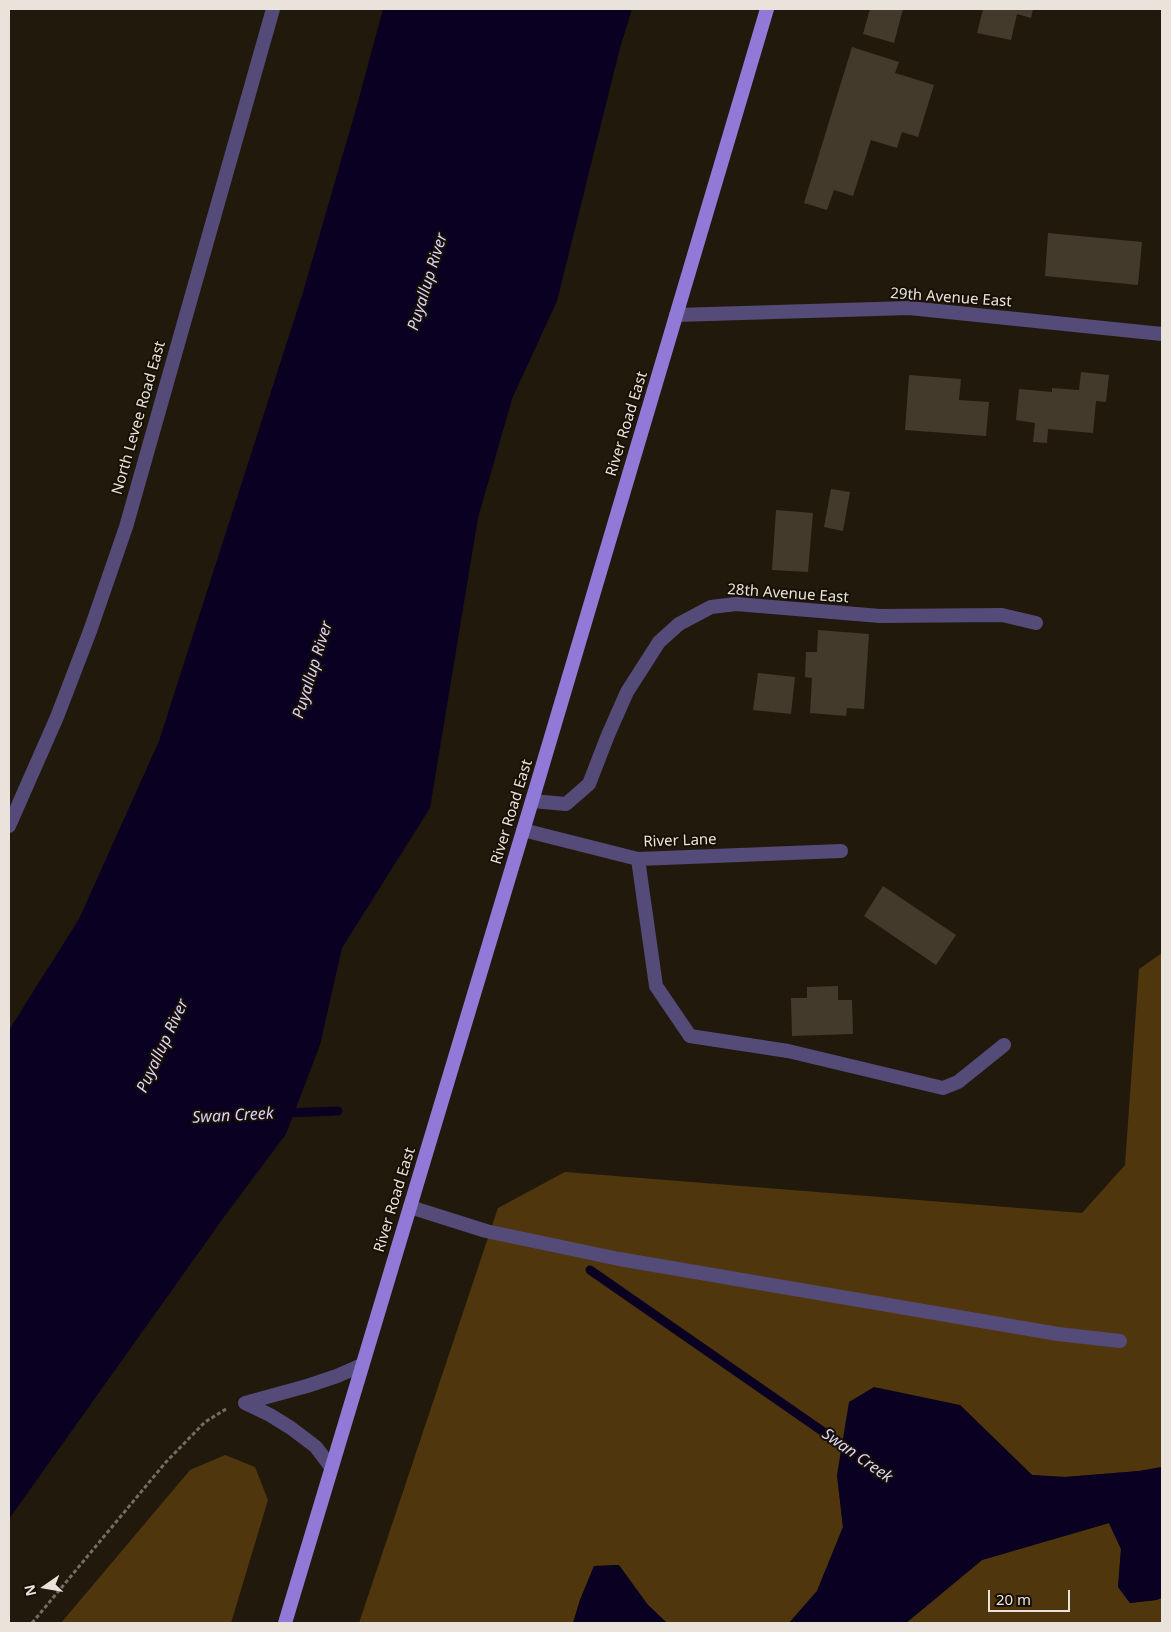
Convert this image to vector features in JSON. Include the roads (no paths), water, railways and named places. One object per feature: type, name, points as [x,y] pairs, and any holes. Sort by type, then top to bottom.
[{"type":"main road","name":"River Road East","points":[[285,1623],[767,9]]},
{"type":"street","name":"North Levee Road East","points":[[9,826],[57,717],[90,631],[126,527],[273,9]]},
{"type":"street","name":"29th Avenue East","points":[[676,315],[909,308],[1162,334]]},
{"type":"street","name":"28th Avenue East","points":[[532,801],[566,804],[589,784],[627,692],[659,642],[679,624],[711,607],[736,604],[880,616],[1002,615],[1036,623]]},
{"type":"street","name":"River Lane","points":[[523,830],[638,859],[841,851]]},
{"type":"street","points":[[638,859],[656,986],[690,1036],[788,1051],[943,1088],[958,1082],[1004,1045]]},
{"type":"street","points":[[410,1207],[486,1232],[619,1259],[1058,1334],[1120,1341]]},
{"type":"street","points":[[332,1467],[316,1447],[270,1415],[246,1403],[307,1386],[362,1365]]},
{"type":"water","name":"Puyallup River","points":[[383,9],[632,9],[620,48],[557,301],[512,399],[478,518],[430,808],[342,948],[320,1045],[286,1134],[224,1217],[9,1519],[9,1030],[79,919],[159,741],[303,292]]},
{"type":"water","points":[[874,1387],[960,1405],[1032,1475],[1065,1477],[1139,1471],[1162,1467],[1162,1598],[1130,1603],[1118,1587],[1121,1549],[1109,1523],[982,1560],[906,1623],[789,1623],[817,1591],[843,1527],[837,1475],[849,1402]]},
{"type":"water","points":[[619,1565],[648,1605],[667,1623],[573,1623],[594,1566]]},
{"type":"waterway","name":"Swan Creek","points":[[284,1113],[338,1111]]},
{"type":"waterway","name":"Swan Creek","points":[[590,1270],[851,1451]]}]
